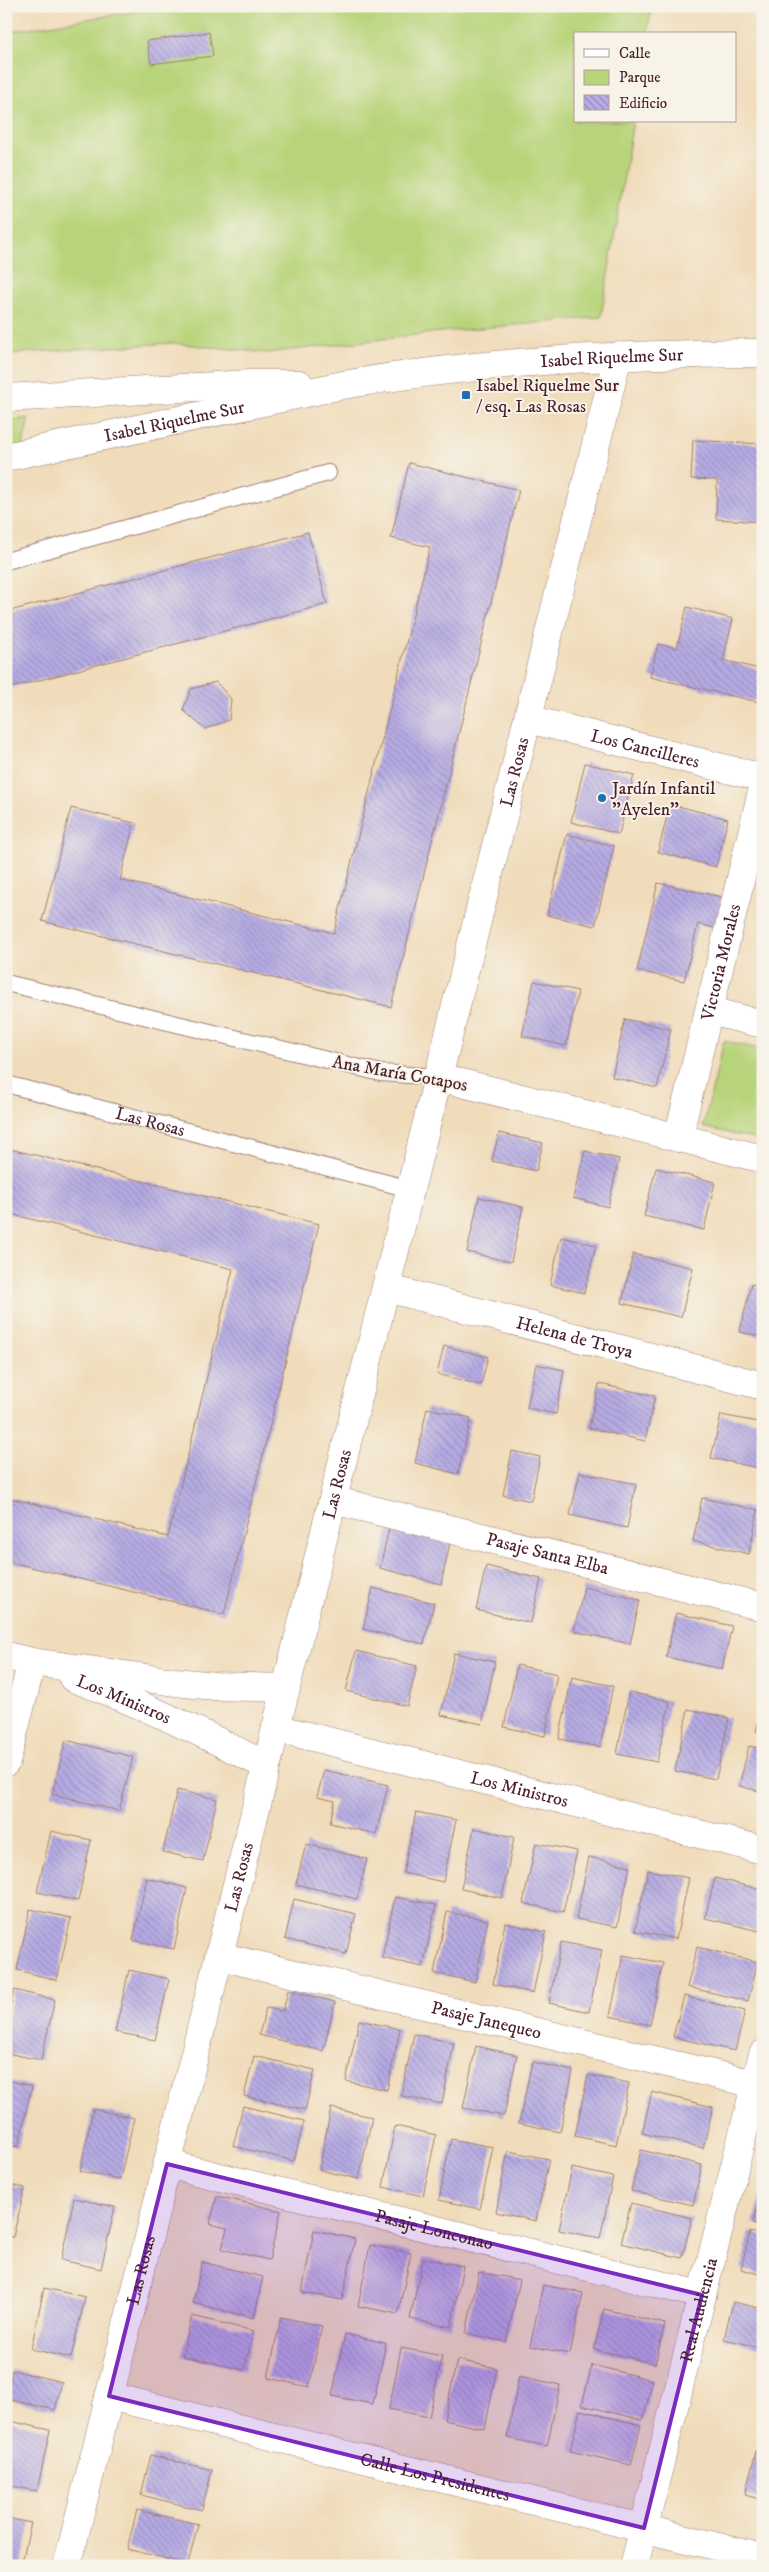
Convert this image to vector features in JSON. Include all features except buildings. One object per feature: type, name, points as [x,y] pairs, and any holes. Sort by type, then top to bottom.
[{"type":"street","name":"Isabel Riquelme Sur","points":[[6,457],[343,385],[454,368],[618,356],[763,353]]},
{"type":"street","name":"Las Rosas","points":[[66,2566],[618,356]]},
{"type":"street","name":"Isabel Riquelme Sur","points":[[6,398],[250,384],[343,385]]},
{"type":"street","name":"Los Cancilleres","points":[[528,719],[763,778]]},
{"type":"street","name":"Victoria Morales","points":[[678,1138],[763,787]]},
{"type":"street","points":[[708,1011],[763,1024]]},
{"type":"street","name":"Ana María Cotapos","points":[[438,1077],[763,1159]]},
{"type":"street","name":"Helena de Troya","points":[[386,1288],[763,1386]]},
{"type":"street","name":"Pasaje Santa Elba","points":[[333,1500],[763,1607]]},
{"type":"street","name":"Los Ministros","points":[[6,1656],[32,1662],[215,1686],[286,1688]]},
{"type":"street","points":[[6,1762],[32,1662]]},
{"type":"street","name":"Los Ministros","points":[[32,1662],[122,1697],[220,1742],[266,1766]]},
{"type":"street","name":"Los Ministros","points":[[276,1728],[763,1850]]},
{"type":"street","name":"Pasaje Janequeo","points":[[219,1956],[755,2084]]},
{"type":"street","name":"Real Audiencia","points":[[634,2566],[763,2054]]},
{"type":"street","name":"Pasaje Lonconao","points":[[167,2164],[702,2295]]},
{"type":"street","name":"Calle Los Presidentes","points":[[109,2396],[763,2558]]},
{"type":"lane","points":[[6,561],[328,473]]},
{"type":"lane","name":"Ana María Cotapos","points":[[6,983],[381,1073],[438,1077]]},
{"type":"lane","name":"Las Rosas","points":[[6,1084],[410,1189]]},
{"type":"highlighted area","points":[[167,2164],[702,2295],[644,2528],[109,2396]]},
{"type":"green space","points":[[168,6],[652,6],[647,32],[574,32],[574,122],[633,122],[601,317],[440,332],[267,353],[172,343],[6,354],[6,32]]},
{"type":"green space","points":[[29,418],[22,449],[6,452],[6,421]]},
{"type":"green space","points":[[724,1041],[763,1050],[763,1141],[703,1127]]},
{"type":"place","name":"Isabel Riquelme Sur / esq. Las Rosas","points":[[466,395]]},
{"type":"place","name":"Jardín Infantil \"Ayelen\"","points":[[602,798]]}]
